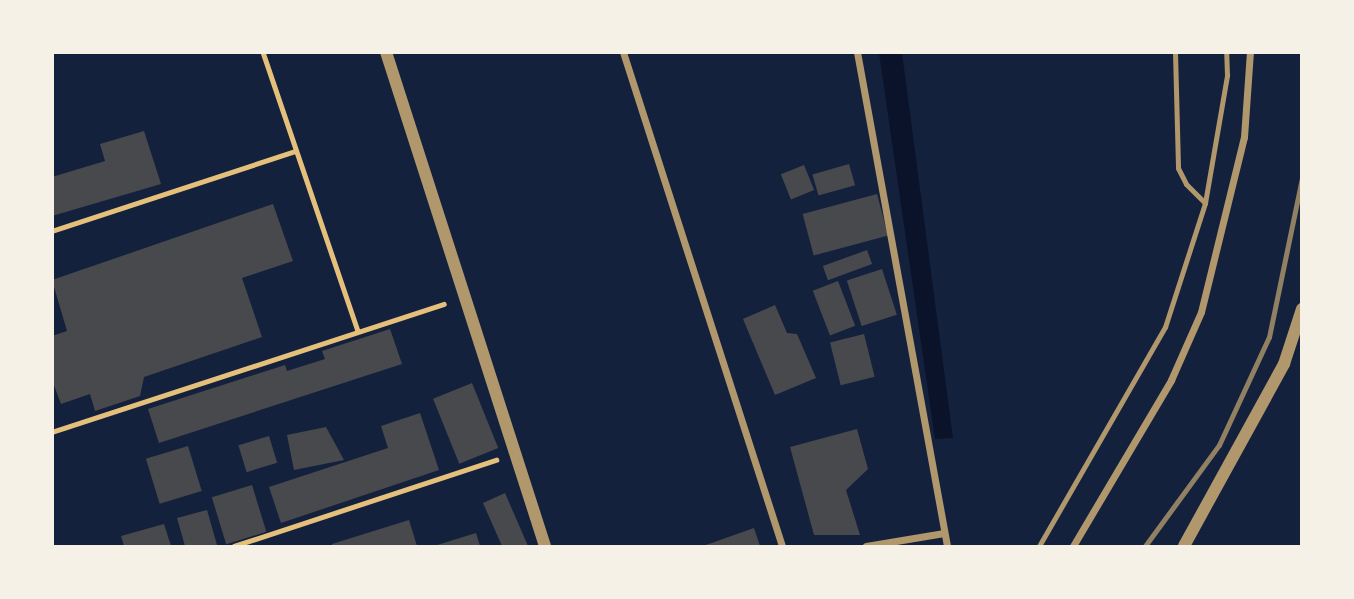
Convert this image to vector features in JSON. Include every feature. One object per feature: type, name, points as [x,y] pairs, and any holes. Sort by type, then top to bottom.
[{"type":"street","points":[[386,52],[545,547]]},
{"type":"street","points":[[623,52],[782,547]]},
{"type":"street","points":[[857,52],[947,547]]},
{"type":"street","points":[[1073,547],[1171,380],[1201,312],[1244,137],[1250,52]]},
{"type":"street","points":[[1184,547],[1284,363],[1301,309]]},
{"type":"street","points":[[866,547],[944,533]]},
{"type":"lane","points":[[1175,52],[1178,168],[1186,184],[1205,203]]},
{"type":"lane","points":[[1039,547],[1165,327],[1205,203],[1227,75],[1226,52]]},
{"type":"path","points":[[263,52],[358,331]]},
{"type":"path","points":[[52,231],[295,151]]},
{"type":"path","points":[[52,432],[465,297]]},
{"type":"path","points":[[234,547],[515,454]]},
{"type":"water","points":[[879,53],[902,53],[953,438],[935,439]]},
{"type":"building","points":[[144,131],[161,184],[52,216],[52,177],[105,161],[100,144]]},
{"type":"building","points":[[849,164],[855,185],[819,196],[812,174]]},
{"type":"building","points":[[804,165],[814,190],[791,199],[781,174]]},
{"type":"building","points":[[877,194],[888,236],[814,255],[803,214]]},
{"type":"building","points":[[273,204],[293,261],[242,278],[262,337],[144,377],[140,396],[95,411],[90,394],[61,404],[52,380],[52,336],[67,331],[52,280]]},
{"type":"building","points":[[867,250],[872,264],[828,280],[823,266]]},
{"type":"building","points":[[882,269],[897,315],[862,326],[847,280]]},
{"type":"building","points":[[838,281],[855,326],[830,335],[813,291]]},
{"type":"building","points":[[775,305],[787,333],[797,334],[816,378],[775,395],[743,319]]},
{"type":"building","points":[[390,329],[402,364],[159,443],[148,409],[285,365],[287,371],[325,359],[322,351]]},
{"type":"building","points":[[864,334],[875,377],[841,385],[830,342]]},
{"type":"building","points":[[472,383],[498,448],[459,464],[433,399]]},
{"type":"building","points":[[420,413],[439,470],[281,523],[269,487],[388,448],[381,426]]},
{"type":"building","points":[[326,427],[344,460],[294,470],[287,435]]},
{"type":"building","points":[[857,429],[868,469],[846,490],[860,535],[814,535],[790,447]]},
{"type":"building","points":[[269,436],[277,463],[247,472],[238,445]]},
{"type":"building","points":[[188,446],[202,491],[160,504],[146,459]]},
{"type":"building","points":[[252,485],[266,532],[226,544],[212,497]]},
{"type":"building","points":[[505,493],[528,546],[502,546],[483,503]]},
{"type":"building","points":[[207,510],[217,545],[185,546],[177,518]]},
{"type":"building","points":[[409,520],[417,546],[332,544]]},
{"type":"building","points":[[164,524],[171,546],[124,546],[121,536]]},
{"type":"building","points":[[754,528],[760,546],[703,546]]},
{"type":"building","points":[[476,533],[480,546],[434,546]]},
{"type":"railway","points":[[1145,546],[1219,445],[1269,337],[1302,177]]}]
